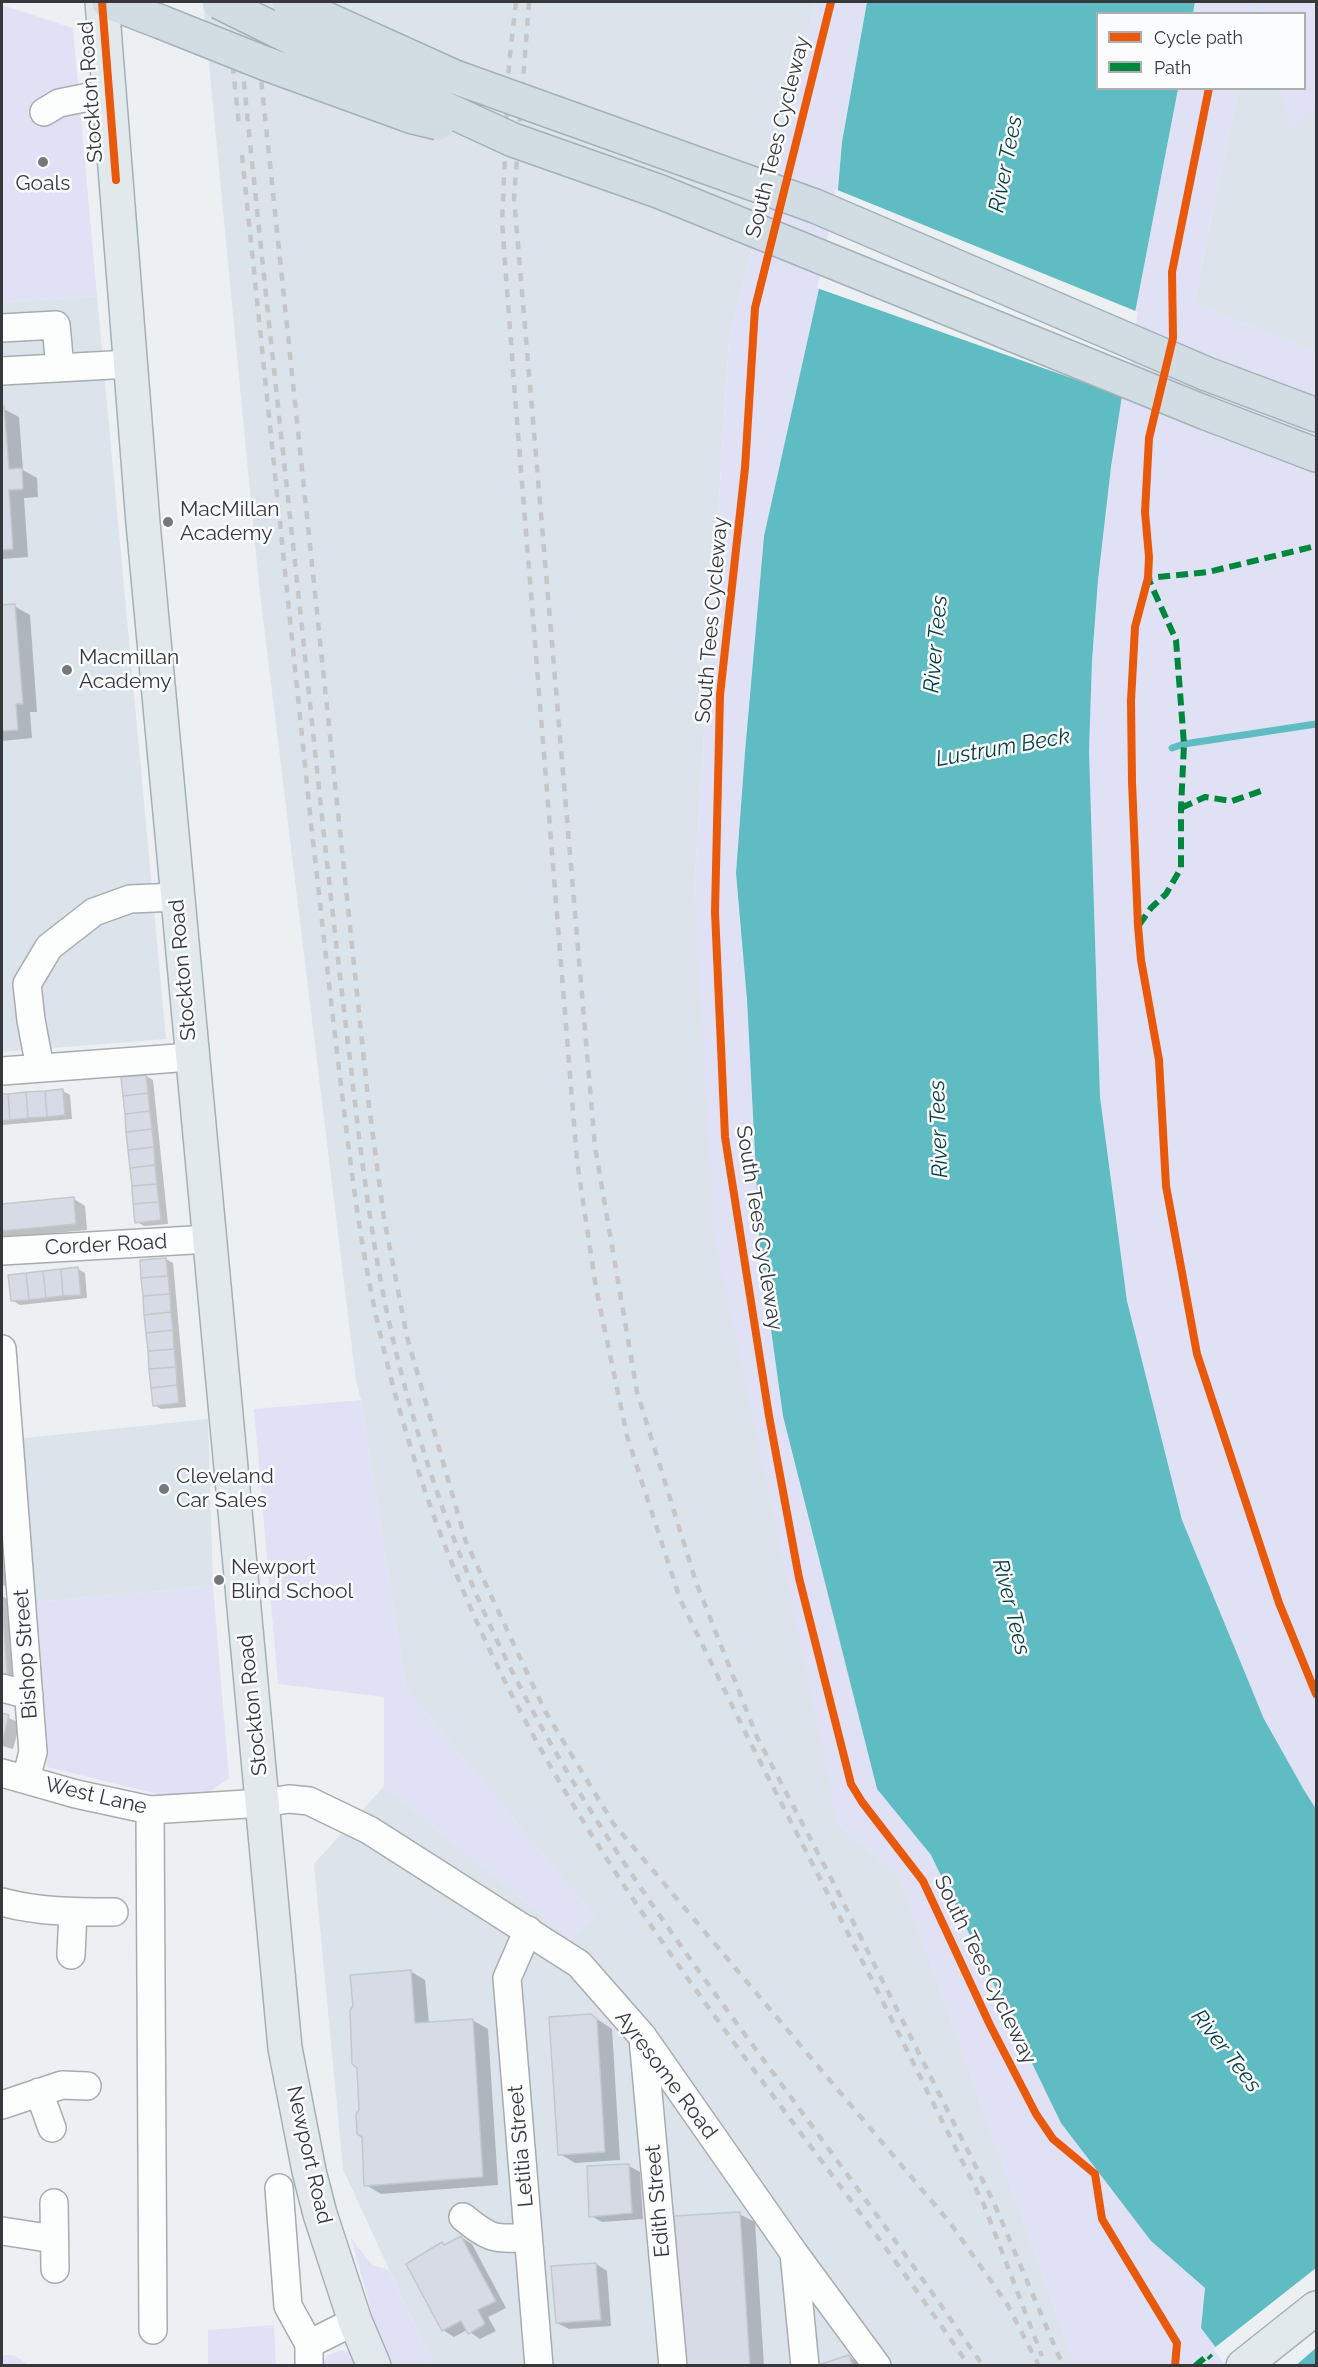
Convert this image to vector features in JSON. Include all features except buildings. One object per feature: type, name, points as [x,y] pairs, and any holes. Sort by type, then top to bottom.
[{"type":"highway","points":[[109,2],[264,63],[413,117],[513,140]]},
{"type":"highway","points":[[219,2],[513,140],[658,191],[1317,455]]},
{"type":"highway","points":[[289,2],[455,77],[815,206],[1207,374],[1317,415]]},
{"type":"main road","name":"Stockton Road","points":[[102,2],[130,364],[191,1057],[263,1803],[273,1938]]},
{"type":"main road","name":"Newport Road","points":[[273,1938],[285,2048],[309,2171],[320,2214],[355,2321],[374,2366]]},
{"type":"main road","points":[[1243,2366],[1317,2308]]},
{"type":"street","points":[[44,111],[59,103],[109,93]]},
{"type":"street","points":[[2,328],[56,325],[60,368]]},
{"type":"street","points":[[2,371],[130,364]]},
{"type":"street","points":[[40,1068],[27,984],[50,947],[94,912],[130,899],[177,897]]},
{"type":"street","points":[[2,1071],[191,1057]]},
{"type":"street","name":"Corder Road","points":[[2,1251],[210,1239]]},
{"type":"street","name":"Bishop Street","points":[[2,1349],[11,1591],[29,1695],[33,1752],[14,1776]]},
{"type":"street","points":[[2,1688],[29,1695]]},
{"type":"street","name":"West Lane","points":[[14,1776],[150,1810],[263,1803]]},
{"type":"street","name":"Ayresome Road","points":[[263,1803],[289,1799],[309,1801],[369,1830],[579,1964],[643,2037],[794,2253],[877,2366]]},
{"type":"street","points":[[150,1810],[153,2330]]},
{"type":"street","points":[[2,1902],[23,1908],[73,1912],[114,1912]]},
{"type":"street","points":[[71,1954],[73,1912]]},
{"type":"street","name":"Letitia Street","points":[[528,1930],[507,1978],[539,2366]]},
{"type":"street","name":"Edith Street","points":[[643,2037],[673,2366]]},
{"type":"street","points":[[2,2105],[62,2085],[87,2086]]},
{"type":"street","points":[[39,2092],[52,2128]]},
{"type":"street","name":"Newport Road","points":[[279,2188],[288,2306],[309,2355]]},
{"type":"street","points":[[54,2202],[55,2269]]},
{"type":"street","points":[[463,2217],[484,2234],[500,2240],[528,2237]]},
{"type":"street","points":[[2,2231],[54,2239]]},
{"type":"street","points":[[794,2253],[805,2366]]},
{"type":"street","points":[[309,2355],[355,2321]]},
{"type":"shaded area","points":[[203,2],[816,2],[729,339],[694,894],[838,1824],[900,1877],[1075,2365],[433,2365],[343,2169],[314,1864],[384,1786],[571,1939],[594,1916],[406,1689],[361,1400],[356,1381],[259,585]]},
{"type":"shaded area","points":[[816,2],[867,2],[842,142],[836,212],[764,536],[736,873],[747,1000],[760,1251],[783,1416],[877,1789],[931,1855],[1151,2241],[1205,2288],[1201,2328],[1229,2365],[1075,2365],[900,1877],[838,1824],[714,1235],[694,894],[729,339]]},
{"type":"shaded area","points":[[1195,2],[1256,2],[1254,12],[1193,12]]},
{"type":"shaded area","points":[[1256,2],[1316,2],[1316,352],[1194,303],[1238,90],[1306,90],[1306,12],[1254,12]]},
{"type":"shaded area","points":[[1258,2],[1316,2],[1316,109],[1291,129],[1280,90],[1306,90],[1306,12],[1261,12]]},
{"type":"shaded area","name":"Goals","points":[[2,5],[73,28],[97,296],[2,302]]},
{"type":"shaded area","points":[[1178,90],[1238,90],[1194,303],[1316,352],[1316,1809],[1264,1719],[1182,1520],[1127,1301],[1100,1097],[1089,751],[1092,661],[1098,580],[1111,467],[1134,318]]},
{"type":"shaded area","name":"Macmillan Academy","points":[[97,296],[166,1039],[2,1052],[2,302]]},
{"type":"shaded area","points":[[361,1400],[406,1689],[594,1916],[571,1939],[384,1786],[384,1697],[278,1684],[254,1409]]},
{"type":"shaded area","points":[[208,1419],[213,1586],[36,1602],[16,1439]]},
{"type":"shaded area","points":[[213,1586],[229,1778],[194,1803],[47,1767],[36,1602]]},
{"type":"shaded area","points":[[351,2238],[372,2265],[389,2270],[433,2365],[386,2365]]},
{"type":"shaded area","points":[[274,2325],[276,2365],[208,2365],[208,2330]]},
{"type":"shaded area","points":[[342,2350],[352,2354],[362,2365],[320,2365],[328,2355]]},
{"type":"shaded area","points":[[2,2355],[14,2355],[29,2365],[2,2365]]},
{"type":"water","name":"River Tees","points":[[867,2],[1195,2],[1193,12],[1096,12],[1096,90],[1178,90],[1134,318],[1111,467],[1098,580],[1089,751],[1100,1097],[1127,1301],[1182,1520],[1264,1719],[1316,1809],[1316,2365],[1229,2365],[1201,2328],[1205,2288],[1151,2241],[1061,2123],[931,1855],[877,1789],[783,1416],[760,1251],[747,1000],[736,873],[764,536],[836,212],[842,142]]},
{"type":"pier","points":[[835,189],[1138,312],[1125,397],[817,288],[833,212]]},
{"type":"pier","points":[[1316,2268],[1316,2348],[1295,2366],[1226,2366],[1213,2349]]},
{"type":"waterway","name":"Lustrum Beck","points":[[1172,748],[1184,744],[1316,724]]},
{"type":"railway","points":[[226,2],[239,125]]},
{"type":"railway","points":[[236,2],[323,830],[364,1176],[376,1256],[391,1330],[431,1474],[465,1568],[505,1657],[534,1714],[599,1824],[670,1930],[884,2225],[983,2366]]},
{"type":"railway","points":[[253,2],[368,1098],[384,1218],[407,1337],[466,1542],[545,1711],[613,1823],[951,2224],[1007,2304],[1039,2366]]},
{"type":"railway","points":[[516,2],[509,64],[502,222],[515,396],[577,1161],[596,1288],[627,1436],[680,1599],[984,2205],[1042,2356]]},
{"type":"railway","points":[[529,2],[514,198],[595,1147],[637,1392],[696,1582],[757,1737],[832,1880],[994,2203],[1063,2366]]},
{"type":"railway","points":[[242,155],[311,823],[354,1186],[365,1261],[380,1334],[421,1478],[455,1571],[495,1661],[544,1755],[598,1846],[718,2021],[908,2279],[969,2366]]},
{"type":"marked path","points":[[1139,925],[1151,908],[1166,894],[1181,868],[1184,744],[1176,640],[1148,578],[1208,572],[1316,546]]},
{"type":"marked path","points":[[1181,808],[1205,797],[1232,801],[1264,790]]},
{"type":"marked path","points":[[1195,2366],[1208,2355],[1211,2358]]},
{"type":"cycle path","points":[[102,2],[116,180]]},
{"type":"cycle path","name":"South Tees Cycleway","points":[[831,2],[755,308],[745,468],[720,695],[715,912],[725,1137],[769,1416],[799,1578],[851,1784],[862,1802],[923,1881],[990,2025],[1036,2114],[1053,2139],[1095,2174],[1102,2219],[1177,2343],[1175,2366]]},
{"type":"cycle path","points":[[1209,90],[1172,272],[1173,338],[1149,438],[1145,512],[1149,557],[1148,578],[1135,627],[1131,701],[1138,926],[1141,960],[1159,1060],[1166,1186],[1197,1354],[1279,1603],[1316,1694]]},
{"type":"place","name":"Goals","points":[[43,162]]},
{"type":"place","name":"MacMillan Academy","points":[[168,522]]},
{"type":"place","name":"Macmillan Academy","points":[[67,670]]},
{"type":"place","name":"Cleveland Car Sales","points":[[164,1489]]},
{"type":"place","name":"Newport Blind School","points":[[219,1580]]}]
